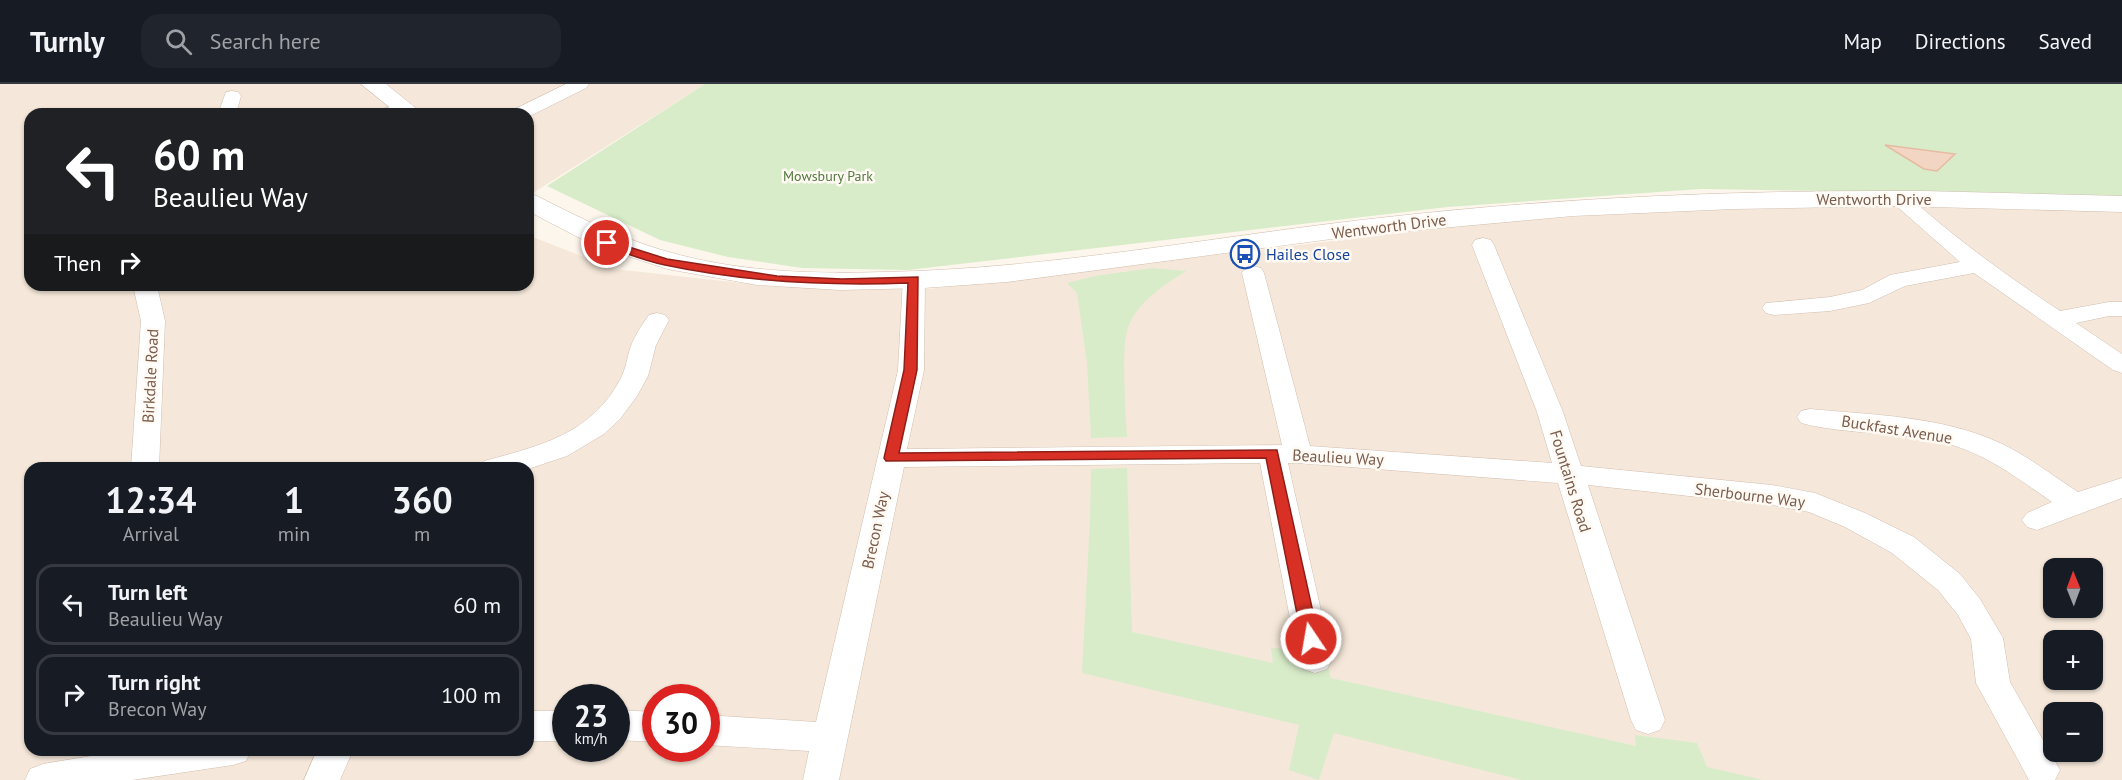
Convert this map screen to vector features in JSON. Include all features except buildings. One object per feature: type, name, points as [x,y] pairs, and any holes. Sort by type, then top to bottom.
[{"type":"street","points":[[372,84],[397,108]]},
{"type":"street","points":[[531,108],[580,84]]},
{"type":"street","points":[[1899,198],[1932,229],[1978,266],[2122,365]]},
{"type":"street","name":"Wentworth Drive","points":[[534,205],[558,220],[607,243],[665,262],[777,279],[842,282],[914,279],[1092,263],[1464,217],[1597,207],[1727,201],[1899,198],[2122,204]]},
{"type":"street","name":"Fountains Road","points":[[1483,245],[1550,412],[1648,720]]},
{"type":"street","points":[[1774,308],[1830,304],[1869,296],[1898,280],[1933,272],[1978,266]]},
{"type":"street","points":[[1253,273],[1285,453],[1315,660]]},
{"type":"street","name":"Brecon Way","points":[[821,780],[911,370],[914,279]]},
{"type":"street","name":"Birkdale Road","points":[[145,462],[153,321],[146,291]]},
{"type":"street","points":[[2058,319],[2109,309],[2122,309]]},
{"type":"street","points":[[527,462],[563,448],[602,423],[622,400],[636,375],[645,343],[657,321]]},
{"type":"street","name":"Buckfast Avenue","points":[[1810,417],[1948,435],[1978,444],[2003,457],[2075,504]]},
{"type":"street","name":"Beaulieu Way","points":[[891,458],[1285,453],[1568,474]]},
{"type":"street","name":"Sherbourne Way","points":[[1568,474],[1772,495],[1815,503],[1855,520],[1903,546],[1949,582],[1969,607],[1987,638],[1993,683],[2042,770]]},
{"type":"street","points":[[2037,520],[2122,488]]},
{"type":"street","points":[[534,726],[552,726]]},
{"type":"street","points":[[720,731],[830,738]]},
{"type":"street","points":[[43,780],[161,756]]},
{"type":"street","points":[[322,780],[332,756]]},
{"type":"shaded area","points":[[0,84],[705,84],[534,192],[534,108],[24,108],[24,291],[534,291],[534,237],[614,269],[778,287],[928,289],[1493,222],[1722,207],[1900,205],[2122,211],[2122,780],[0,780]]},
{"type":"green space","name":"Mowsbury Park","points":[[705,84],[2122,84],[2122,196],[1701,189],[1448,207],[908,270],[802,268],[728,257],[660,240],[547,186]]},
{"type":"green space","points":[[1152,268],[1186,271],[1146,301],[1129,325],[1124,362],[1127,437],[1091,438],[1087,363],[1077,293],[1067,283],[1095,276]]},
{"type":"green space","points":[[1127,468],[1132,632],[1273,663],[1271,648],[1289,649],[1298,666],[1328,667],[1331,678],[1636,746],[1635,735],[1697,743],[1707,767],[1763,780],[1522,780],[1334,733],[1319,780],[1289,770],[1299,725],[1082,673],[1091,469]]},
{"type":"place","name":"Hailes Close","points":[[1245,254]]},
{"type":"route","points":[[607,243],[665,262],[777,279],[842,282],[914,279],[911,370],[891,458],[1272,453],[1311,639]]}]
